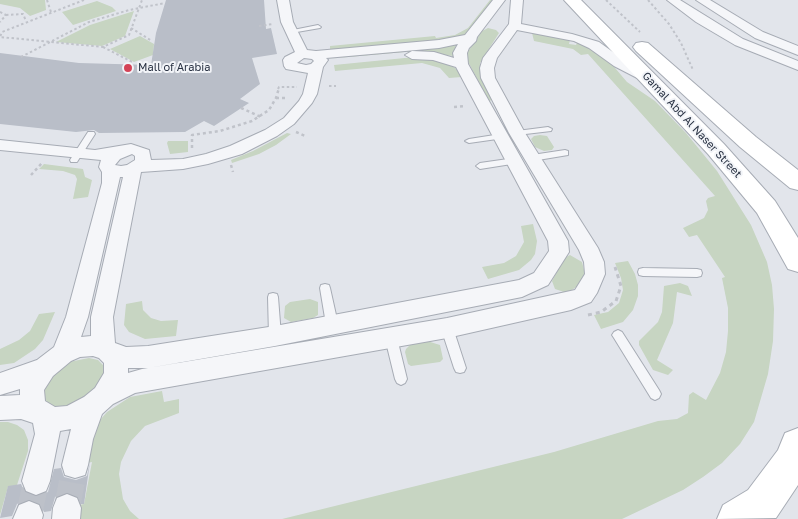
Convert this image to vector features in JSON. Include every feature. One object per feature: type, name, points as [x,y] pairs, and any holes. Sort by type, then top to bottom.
[{"type":"main road","name":"Gamal Abd Al Naser Street","points":[[572,0],[716,148],[766,207],[798,262]]},
{"type":"main road","name":"Gamal Abd Al Naser Street","points":[[593,0],[748,142],[798,182]]},
{"type":"main road","points":[[766,207],[779,214],[798,217]]},
{"type":"main road","points":[[737,519],[762,504],[791,463],[798,446]]},
{"type":"street","points":[[138,165],[182,164],[208,159],[242,148],[271,134],[289,121],[305,103],[310,94],[311,62],[289,27],[283,0]]},
{"type":"street","points":[[509,135],[487,68],[496,49],[513,27],[518,0]]},
{"type":"street","points":[[675,1],[703,0],[759,35],[798,51]]},
{"type":"street","points":[[675,1],[739,42],[798,66]]},
{"type":"street","points":[[311,62],[439,44],[486,19],[513,27],[575,39],[594,46],[648,78]]},
{"type":"street","points":[[0,408],[21,407],[55,419],[68,418],[131,383],[142,380],[447,328],[583,296],[590,287],[595,274],[594,262],[588,248],[523,159],[461,64],[460,53],[486,19]]},
{"type":"street","points":[[311,62],[416,54],[434,56],[461,64]]},
{"type":"street","points":[[0,145],[76,157],[89,161],[112,163],[122,172],[138,165],[167,158],[192,156],[224,148],[261,132],[288,112],[297,102],[304,88],[311,62]]},
{"type":"street","points":[[0,152],[76,157]]},
{"type":"street","points":[[523,159],[556,236],[559,252]]},
{"type":"street","points":[[36,481],[48,434],[40,413],[32,401],[32,390],[37,379],[54,361],[74,330],[111,183],[112,163]]},
{"type":"street","points":[[75,465],[80,439],[99,401],[112,384],[116,373],[116,363],[108,352],[102,338],[102,317],[138,165]]},
{"type":"street","points":[[0,384],[21,378],[78,347],[93,346],[126,358],[148,357],[275,336],[522,288],[541,280],[559,252],[573,248],[588,248]]},
{"type":"street","points":[[541,280],[548,293],[564,302]]},
{"type":"lane","points":[[289,27],[318,27]]},
{"type":"lane","points":[[469,141],[548,128]]},
{"type":"lane","points":[[76,157],[92,134]]},
{"type":"lane","points":[[480,166],[565,153]]},
{"type":"lane","points":[[643,272],[697,272]]},
{"type":"lane","points":[[325,288],[332,324]]},
{"type":"lane","points":[[272,297],[275,336]]},
{"type":"lane","points":[[447,328],[460,368]]},
{"type":"lane","points":[[618,335],[655,394]]},
{"type":"lane","points":[[391,338],[401,379]]},
{"type":"path","points":[[47,0],[51,12]]},
{"type":"path","points":[[84,0],[26,21],[2,32],[0,37],[103,47],[134,63]]},
{"type":"path","points":[[103,47],[125,38],[142,0]]},
{"type":"path","points":[[648,0],[669,24],[682,43],[694,72]]},
{"type":"path","points":[[21,57],[89,22],[138,8],[165,3]]},
{"type":"path","points":[[0,12],[6,15],[23,14],[26,21]]},
{"type":"path","points":[[0,22],[6,15]]},
{"type":"path","points":[[259,26],[289,27]]},
{"type":"path","points":[[131,28],[152,41]]},
{"type":"path","points":[[192,156],[192,135],[225,130],[252,121],[269,110],[276,98],[279,87],[304,88]]},
{"type":"path","points":[[34,162],[50,164]]},
{"type":"green space","points":[[0,0],[45,0],[46,10],[30,16],[20,8],[0,4]]},
{"type":"green space","points":[[490,0],[493,0],[465,35],[451,40],[330,52],[330,46],[455,35],[468,28]]},
{"type":"green space","points":[[97,1],[112,7],[116,11],[73,25],[62,12]]},
{"type":"green space","points":[[134,11],[125,36],[102,46],[56,42],[90,25]]},
{"type":"green space","points":[[488,28],[499,33],[480,63],[481,78],[492,100],[489,101],[465,56],[482,31]]},
{"type":"green space","points":[[532,33],[570,40],[569,44],[576,45],[578,41],[604,55],[627,82],[655,101],[686,133],[717,171],[751,225],[767,262],[772,285],[774,309],[773,341],[768,374],[754,422],[740,444],[722,463],[703,477],[683,490],[622,519],[282,519],[554,452],[658,421],[677,419],[688,413],[689,395],[693,392],[706,400],[720,373],[726,352],[728,331],[728,308],[722,278],[725,277],[697,235],[689,237],[683,228],[704,218],[708,210],[706,201],[708,198],[715,196],[588,54],[581,55],[573,49],[534,41]]},
{"type":"green space","points":[[140,36],[154,44],[153,55],[134,62],[110,49]]},
{"type":"green space","points":[[456,45],[453,56],[416,51],[326,59]]},
{"type":"green space","points":[[427,57],[450,64],[459,71],[462,77],[449,78],[440,68],[422,63],[335,71],[334,65]]},
{"type":"green space","points":[[287,133],[291,134],[276,145],[259,154],[232,163],[231,160]]},
{"type":"green space","points":[[534,136],[547,136],[554,147],[552,150],[544,151],[535,147],[531,139]]},
{"type":"green space","points":[[168,141],[188,141],[188,152],[170,154]]},
{"type":"green space","points":[[44,164],[83,169],[85,177],[92,180],[88,197],[73,199],[77,179],[75,175],[63,171],[39,169]]},
{"type":"green space","points":[[533,224],[537,241],[535,254],[531,260],[519,270],[488,279],[482,267],[504,263],[516,256],[524,242],[521,226]]},
{"type":"green space","points":[[570,255],[582,262],[585,274],[581,284],[567,293],[555,289],[552,281],[564,258]]},
{"type":"green space","points":[[628,261],[638,285],[638,296],[633,310],[623,322],[601,329],[594,315],[608,312],[619,303],[623,290],[615,263]]},
{"type":"green space","points":[[680,283],[688,286],[692,296],[677,292],[673,323],[657,360],[673,370],[668,375],[653,370],[639,345],[639,341],[658,322],[662,312],[664,286]]},
{"type":"green space","points":[[310,299],[318,302],[318,315],[313,318],[291,322],[284,318],[285,306],[290,302]]},
{"type":"green space","points":[[142,301],[143,310],[151,318],[161,321],[178,320],[176,336],[145,339],[129,332],[124,325],[126,304]]},
{"type":"green space","points":[[55,312],[43,340],[35,349],[14,363],[0,365],[0,349],[19,340],[30,331],[39,314]]},
{"type":"green space","points":[[427,341],[440,345],[443,359],[440,362],[411,366],[408,364],[406,349],[410,345]]},
{"type":"green space","points":[[89,358],[98,360],[103,365],[106,373],[100,391],[60,411],[46,402],[44,395],[46,386],[52,376],[69,362]]},
{"type":"green space","points":[[162,391],[164,402],[179,399],[179,413],[145,426],[131,441],[121,462],[119,474],[123,499],[130,511],[139,519],[78,519],[79,505],[84,504],[92,462],[83,464],[100,420],[107,412],[130,397]]},
{"type":"green space","points":[[0,422],[17,425],[24,430],[28,440],[28,451],[17,485],[8,487],[0,515]]},
{"type":"building","name":"Mall of Arabia","points":[[166,0],[264,0],[266,29],[271,28],[277,54],[252,58],[260,84],[240,99],[249,103],[214,126],[204,121],[185,132],[99,133],[94,130],[76,132],[0,124],[0,53],[79,63],[151,65],[156,33]]},
{"type":"building","points":[[90,462],[84,504],[81,504],[78,496],[66,492],[55,497],[51,511],[44,512],[40,503],[28,499],[17,504],[12,516],[0,518],[8,486],[21,484],[25,493],[37,497],[48,492],[54,469],[61,468],[64,477],[76,480],[87,476]]},
{"type":"tunnel","points":[[67,508],[75,465]]},
{"type":"tunnel","points":[[29,515],[36,481]]},
{"type":"place","name":"Mall of Arabia","points":[[128,68]]}]
